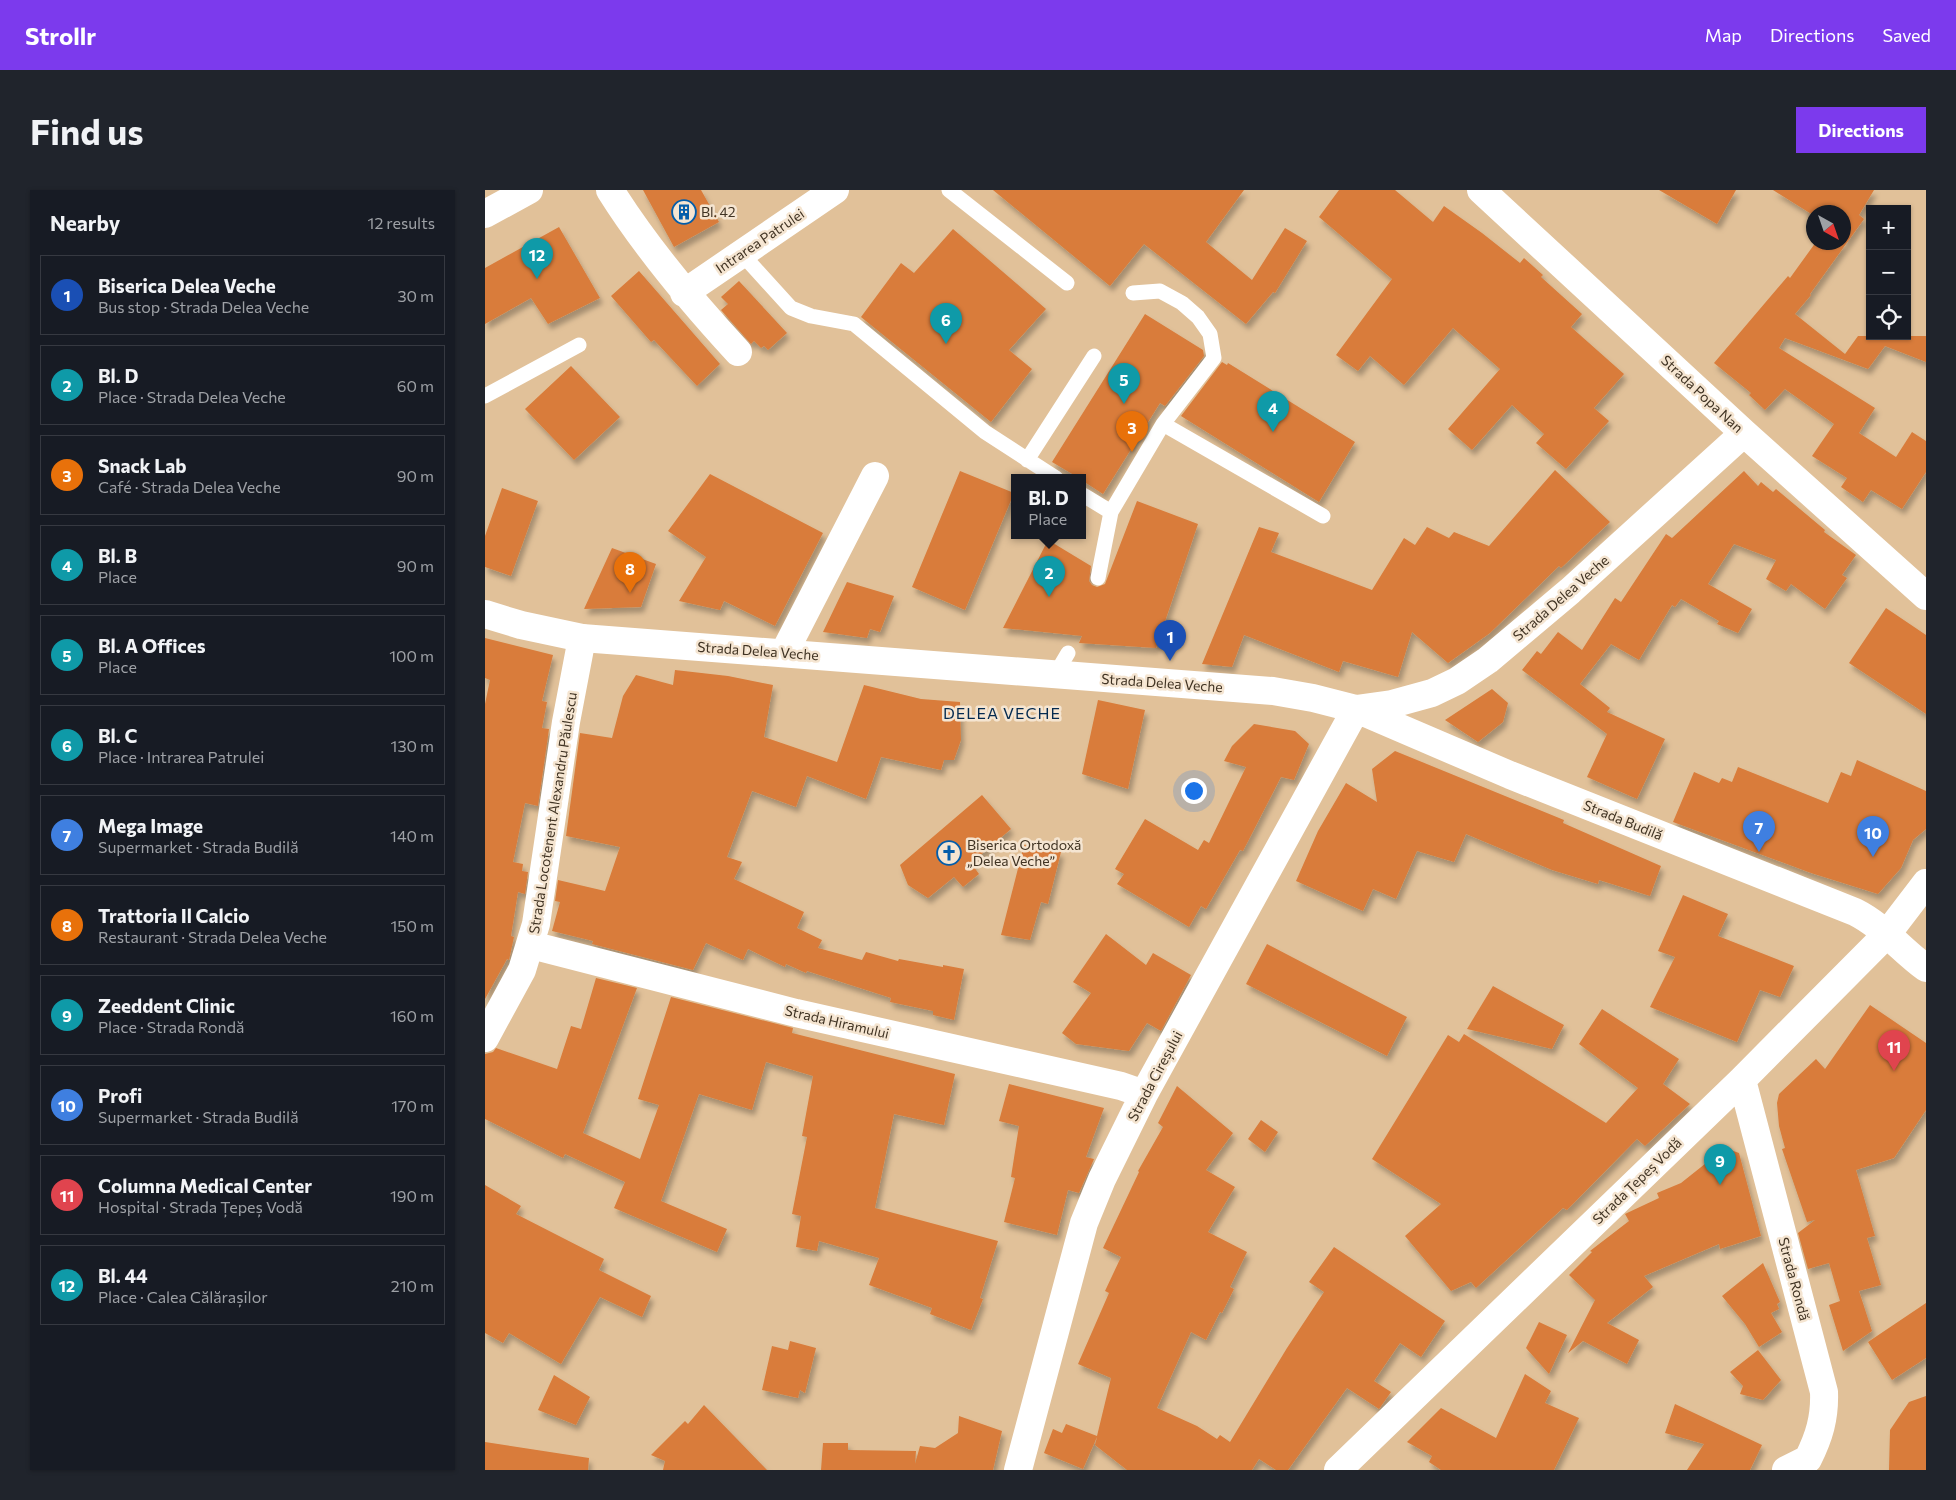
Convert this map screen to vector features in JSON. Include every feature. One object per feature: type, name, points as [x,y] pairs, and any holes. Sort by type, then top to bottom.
[{"type":"street","points":[[485,214],[529,190]]},
{"type":"street","points":[[610,190],[657,259],[684,293],[738,352]]},
{"type":"street","name":"Intrarea Patrulei","points":[[684,293],[835,190]]},
{"type":"street","name":"Strada Popa Nan","points":[[1481,190],[1744,433],[1926,596]]},
{"type":"street","name":"Strada Delea Veche","points":[[485,614],[521,625],[582,638],[784,653],[1061,664],[1273,691],[1313,698],[1356,709],[1392,704],[1432,693],[1457,681],[1488,660],[1570,591],[1744,433]]},
{"type":"street","points":[[784,653],[875,476]]},
{"type":"street","name":"Strada Locotenent Alexandru Păulescu","points":[[485,1038],[522,970],[531,945],[582,638]]},
{"type":"street","name":"Strada Budilă","points":[[1356,709],[1510,775],[1855,912],[1869,919],[1926,968]]},
{"type":"street","name":"Strada Cireșului","points":[[1018,1470],[1084,1224],[1102,1179],[1144,1094],[1356,709]]},
{"type":"street","name":"Strada Țepeș Vodă","points":[[1338,1470],[1742,1080],[1887,934],[1926,883]]},
{"type":"street","name":"Strada Hiramului","points":[[531,945],[796,1013],[1121,1086],[1144,1094]]},
{"type":"street","name":"Strada Rondă","points":[[1742,1080],[1824,1392],[1825,1409],[1822,1424],[1806,1466]]},
{"type":"lane","points":[[949,190],[1067,283]]},
{"type":"lane","points":[[741,253],[791,308],[811,316],[854,324],[985,432],[1050,474]]},
{"type":"lane","points":[[1098,578],[1111,512],[1163,424],[1214,358],[1210,334],[1198,317],[1182,303],[1160,290],[1133,293]]},
{"type":"lane","points":[[485,396],[579,345]]},
{"type":"lane","points":[[1027,460],[1094,356]]},
{"type":"lane","points":[[1163,424],[1323,516]]},
{"type":"lane","points":[[1086,497],[1111,512]]},
{"type":"building","name":"Bl. 42","points":[[643,190],[701,190],[719,222],[674,247]]},
{"type":"building","points":[[993,190],[1244,190],[1206,242],[1252,280],[1285,228],[1307,241],[1275,293],[1273,292],[1246,324],[1144,244],[1110,286]]},
{"type":"building","points":[[1339,190],[1395,190],[1433,222],[1444,206],[1520,263],[1524,258],[1543,275],[1541,277],[1582,314],[1571,327],[1624,374],[1594,408],[1609,421],[1566,469],[1536,443],[1544,434],[1512,405],[1472,450],[1448,429],[1500,369],[1453,328],[1404,385],[1370,356],[1358,371],[1336,355],[1392,279],[1319,217]]},
{"type":"building","points":[[1659,190],[1736,190],[1717,224]]},
{"type":"building","points":[[1773,190],[1874,190],[1859,215],[1864,219],[1851,237],[1851,205],[1806,205],[1806,211]]},
{"type":"building","points":[[559,227],[600,298],[548,324],[531,298],[485,324],[485,268]]},
{"type":"building","points":[[953,229],[1046,309],[1009,350],[1032,369],[991,422],[861,317],[901,263],[914,273]]},
{"type":"building","points":[[1810,250],[1842,250],[1811,295],[1795,314],[1845,354],[1858,336],[1866,336],[1866,340],[1911,340],[1911,336],[1926,336],[1926,362],[1885,346],[1868,369],[1785,338],[1779,348],[1875,408],[1859,433],[1896,457],[1912,432],[1926,441],[1926,472],[1902,509],[1871,490],[1863,502],[1841,487],[1847,478],[1812,456],[1834,424],[1785,389],[1765,410],[1749,395],[1751,393],[1714,363],[1788,276],[1790,278]]},
{"type":"building","points":[[639,271],[720,364],[697,386],[654,340],[651,342],[611,296]]},
{"type":"building","points":[[739,281],[787,333],[768,350],[764,346],[761,348],[754,341],[751,344],[721,310],[728,304],[721,297]]},
{"type":"building","points":[[1145,314],[1203,350],[1204,356],[1165,406],[1160,403],[1103,494],[1086,483],[1086,474],[1072,474],[1052,462]]},
{"type":"building","points":[[1222,362],[1227,365],[1228,363],[1355,442],[1319,502],[1181,416]]},
{"type":"building","points":[[571,366],[620,417],[574,460],[525,409]]},
{"type":"building","points":[[1555,470],[1610,522],[1561,568],[1559,566],[1490,633],[1448,663],[1412,632],[1398,677],[1343,661],[1339,672],[1244,635],[1232,667],[1202,664],[1259,527],[1279,533],[1271,552],[1372,590],[1404,538],[1415,545],[1427,527],[1449,538],[1454,532],[1489,546]]},
{"type":"building","points":[[960,471],[1011,492],[1011,500],[965,610],[912,587]]},
{"type":"building","points":[[1744,471],[1758,486],[1761,482],[1773,492],[1776,489],[1825,530],[1824,532],[1856,555],[1842,575],[1847,578],[1825,609],[1791,584],[1786,591],[1766,579],[1776,560],[1734,544],[1708,584],[1752,609],[1738,633],[1717,624],[1719,621],[1681,599],[1675,607],[1672,605],[1639,660],[1611,644],[1580,684],[1610,708],[1607,712],[1665,739],[1637,799],[1587,777],[1607,734],[1522,670],[1537,651],[1541,654],[1558,632],[1582,650],[1615,598],[1621,602],[1666,534],[1672,538]]},
{"type":"building","points":[[710,474],[823,533],[775,626],[724,601],[720,610],[679,601],[706,557],[668,531]]},
{"type":"building","points":[[502,488],[538,501],[511,576],[485,567],[485,536]]},
{"type":"building","points":[[1137,501],[1198,524],[1156,648],[1079,643],[1082,636],[1003,628],[1048,540],[1091,566],[1089,581],[1092,585],[1097,587],[1105,584]]},
{"type":"building","points":[[612,548],[656,564],[641,607],[584,609]]},
{"type":"building","points":[[847,582],[894,596],[880,632],[870,629],[867,638],[823,632]]},
{"type":"building","points":[[1886,608],[1926,635],[1926,714],[1849,663]]},
{"type":"building","points":[[485,638],[553,655],[542,701],[547,702],[542,728],[549,729],[538,806],[525,803],[513,862],[523,864],[522,871],[528,872],[525,894],[518,892],[511,936],[514,937],[509,960],[507,959],[485,999],[485,704],[490,680],[485,678]]},
{"type":"building","points":[[675,670],[728,676],[773,685],[764,737],[837,762],[864,685],[921,699],[960,702],[961,740],[954,760],[944,760],[941,770],[881,757],[866,799],[807,776],[796,807],[752,791],[727,857],[742,862],[734,879],[804,912],[797,928],[822,940],[818,948],[862,960],[866,952],[898,961],[899,959],[964,969],[954,1020],[933,1015],[933,1011],[890,1002],[891,998],[807,971],[806,973],[786,964],[785,967],[748,949],[743,960],[706,943],[693,970],[592,944],[593,941],[552,931],[560,902],[555,901],[558,880],[605,891],[620,847],[566,836],[580,733],[612,738],[623,696],[636,675],[673,685]]},
{"type":"building","points":[[1492,689],[1508,703],[1503,722],[1478,742],[1445,720]]},
{"type":"building","points":[[1098,700],[1145,710],[1128,789],[1082,774]]},
{"type":"building","points":[[1254,724],[1295,731],[1309,744],[1294,780],[1281,777],[1243,851],[1240,850],[1206,909],[1201,906],[1189,927],[1117,884],[1124,874],[1115,869],[1145,819],[1198,850],[1204,840],[1209,843],[1246,767],[1224,761],[1232,746]]},
{"type":"building","points":[[1395,751],[1564,820],[1563,823],[1661,866],[1650,896],[1599,880],[1598,884],[1552,870],[1466,834],[1454,862],[1417,851],[1396,899],[1373,889],[1363,911],[1296,881],[1318,831],[1346,783],[1377,802],[1372,769]]},
{"type":"building","points":[[1857,760],[1926,791],[1926,829],[1913,840],[1901,868],[1878,894],[1811,873],[1673,822],[1694,772],[1719,783],[1722,778],[1732,782],[1738,767],[1828,803],[1841,772],[1851,776]]},
{"type":"building","name":"Biserica Ortodoxă „Delea Veche”","points":[[982,795],[1011,829],[971,863],[979,874],[963,887],[954,877],[928,898],[908,885],[900,865]]},
{"type":"building","points":[[1024,845],[1061,852],[1048,904],[1041,902],[1030,940],[1001,935]]},
{"type":"building","points":[[1683,895],[1728,914],[1718,936],[1794,966],[1780,997],[1760,990],[1737,1042],[1650,1007],[1675,957],[1658,951]]},
{"type":"building","points":[[1106,934],[1146,965],[1153,953],[1191,975],[1161,1031],[1147,1023],[1129,1051],[1076,1044],[1062,1033],[1091,993],[1073,982]]},
{"type":"building","points":[[1267,944],[1407,1017],[1387,1056],[1246,984]]},
{"type":"building","points":[[596,978],[637,988],[583,1133],[640,1159],[659,1105],[638,1099],[671,997],[793,1028],[792,1033],[955,1074],[944,1125],[894,1114],[875,1208],[998,1241],[980,1298],[983,1299],[971,1330],[930,1314],[932,1308],[869,1285],[879,1258],[819,1241],[817,1251],[796,1247],[801,1216],[792,1214],[807,1137],[802,1136],[813,1076],[766,1062],[752,1110],[699,1094],[661,1201],[727,1229],[717,1252],[614,1208],[625,1182],[565,1154],[563,1158],[485,1119],[485,1054],[493,1052],[496,1048],[557,1069],[571,1026],[581,1029]]},
{"type":"building","points":[[1493,986],[1564,1025],[1552,1049],[1467,1029]]},
{"type":"building","points":[[1870,1005],[1926,1043],[1926,1110],[1894,1158],[1856,1170],[1875,1236],[1867,1238],[1881,1285],[1859,1291],[1872,1331],[1843,1351],[1829,1305],[1840,1301],[1829,1263],[1808,1269],[1798,1233],[1815,1220],[1807,1222],[1782,1149],[1785,1148],[1779,1126],[1777,1103],[1779,1094],[1816,1059],[1825,1069]]},
{"type":"building","points":[[1602,1009],[1679,1059],[1663,1084],[1690,1104],[1645,1146],[1637,1139],[1567,1210],[1563,1208],[1476,1288],[1471,1282],[1451,1291],[1405,1236],[1441,1204],[1372,1159],[1448,1035],[1459,1042],[1464,1034],[1606,1123],[1638,1088],[1579,1044]]},
{"type":"building","points":[[1009,1084],[1104,1108],[1086,1157],[1094,1159],[1079,1193],[1068,1190],[1057,1235],[1004,1222],[1015,1178],[1011,1177],[1019,1126],[999,1121]]},
{"type":"building","points":[[1177,1086],[1233,1133],[1206,1170],[1235,1187],[1208,1232],[1247,1252],[1230,1287],[1234,1289],[1222,1313],[1220,1312],[1206,1340],[1191,1332],[1157,1408],[1197,1426],[1217,1439],[1220,1435],[1230,1442],[1287,1348],[1324,1292],[1309,1282],[1334,1247],[1445,1321],[1421,1357],[1400,1343],[1374,1381],[1391,1392],[1379,1409],[1347,1388],[1288,1470],[1276,1470],[1259,1459],[1252,1470],[1127,1470],[1095,1445],[1097,1437],[1083,1469],[1044,1453],[1053,1429],[1062,1433],[1066,1424],[1097,1436],[1111,1378],[1078,1364],[1109,1293],[1105,1291],[1121,1257],[1103,1248],[1138,1171],[1163,1127],[1158,1123]]},
{"type":"building","points":[[1261,1120],[1278,1132],[1265,1152],[1248,1139]]},
{"type":"building","points":[[1725,1148],[1739,1153],[1761,1236],[1720,1249],[1719,1244],[1644,1276],[1653,1287],[1607,1323],[1639,1340],[1627,1364],[1583,1341],[1568,1353],[1595,1300],[1569,1275],[1592,1252],[1590,1251],[1629,1221],[1625,1214],[1659,1198],[1657,1193],[1681,1183]]},
{"type":"building","points":[[485,1185],[521,1206],[516,1214],[604,1259],[599,1270],[651,1296],[642,1317],[600,1297],[561,1364],[509,1333],[503,1343],[485,1333]]},
{"type":"building","points":[[1763,1263],[1780,1302],[1777,1304],[1779,1309],[1771,1313],[1782,1332],[1759,1347],[1745,1324],[1722,1296]]},
{"type":"building","points":[[1926,1303],[1926,1358],[1892,1380],[1868,1342]]},
{"type":"building","points":[[1539,1322],[1567,1335],[1549,1374],[1526,1348]]},
{"type":"building","points":[[790,1341],[816,1348],[805,1393],[800,1390],[798,1398],[762,1390],[772,1346],[788,1350]]},
{"type":"building","points":[[1758,1350],[1781,1380],[1763,1400],[1740,1394],[1743,1386],[1730,1372]]},
{"type":"building","points":[[1525,1374],[1551,1391],[1545,1403],[1579,1418],[1554,1470],[1441,1470],[1429,1462],[1432,1456],[1407,1442],[1441,1408],[1496,1438]]},
{"type":"building","points":[[554,1375],[590,1397],[576,1425],[538,1410]]},
{"type":"building","points":[[1926,1396],[1926,1470],[1889,1470],[1890,1430],[1909,1402]]},
{"type":"building","points":[[1675,1404],[1762,1445],[1750,1470],[1687,1470],[1704,1444],[1665,1433]]},
{"type":"building","points":[[704,1405],[767,1470],[663,1470],[665,1461],[651,1455],[685,1421],[688,1424]]},
{"type":"building","points":[[959,1416],[1002,1431],[993,1470],[821,1470],[823,1443],[848,1443],[848,1450],[916,1451],[915,1464],[920,1446],[935,1448],[958,1433]]},
{"type":"building","points":[[485,1442],[589,1458],[588,1470],[485,1470]]},
{"type":"place","name":"Bl. 42","points":[[684,212]]},
{"type":"place","name":"Bl. 44","points":[[537,279]]},
{"type":"place","name":"Bl. C","points":[[946,344]]},
{"type":"place","name":"Bl. A Offices","points":[[1124,404]]},
{"type":"place","name":"Bl. B","points":[[1273,432]]},
{"type":"place","name":"Snack Lab","points":[[1132,452]]},
{"type":"place","name":"Trattoria Il Calcio","points":[[630,593]]},
{"type":"place","name":"Bl. D","points":[[1049,597]]},
{"type":"place","name":"Biserica Delea Veche","points":[[1170,661]]},
{"type":"place","name":"Mega Image","points":[[1759,852]]},
{"type":"place","name":"Biserica Ortodoxă „Delea Veche”","points":[[949,853]]},
{"type":"place","name":"Profi","points":[[1873,857]]},
{"type":"place","name":"Columna Medical Center","points":[[1894,1071]]},
{"type":"place","name":"Zeeddent Clinic","points":[[1720,1185]]},
{"type":"district","name":"DELEA VECHE","points":[[1002,713]]}]
